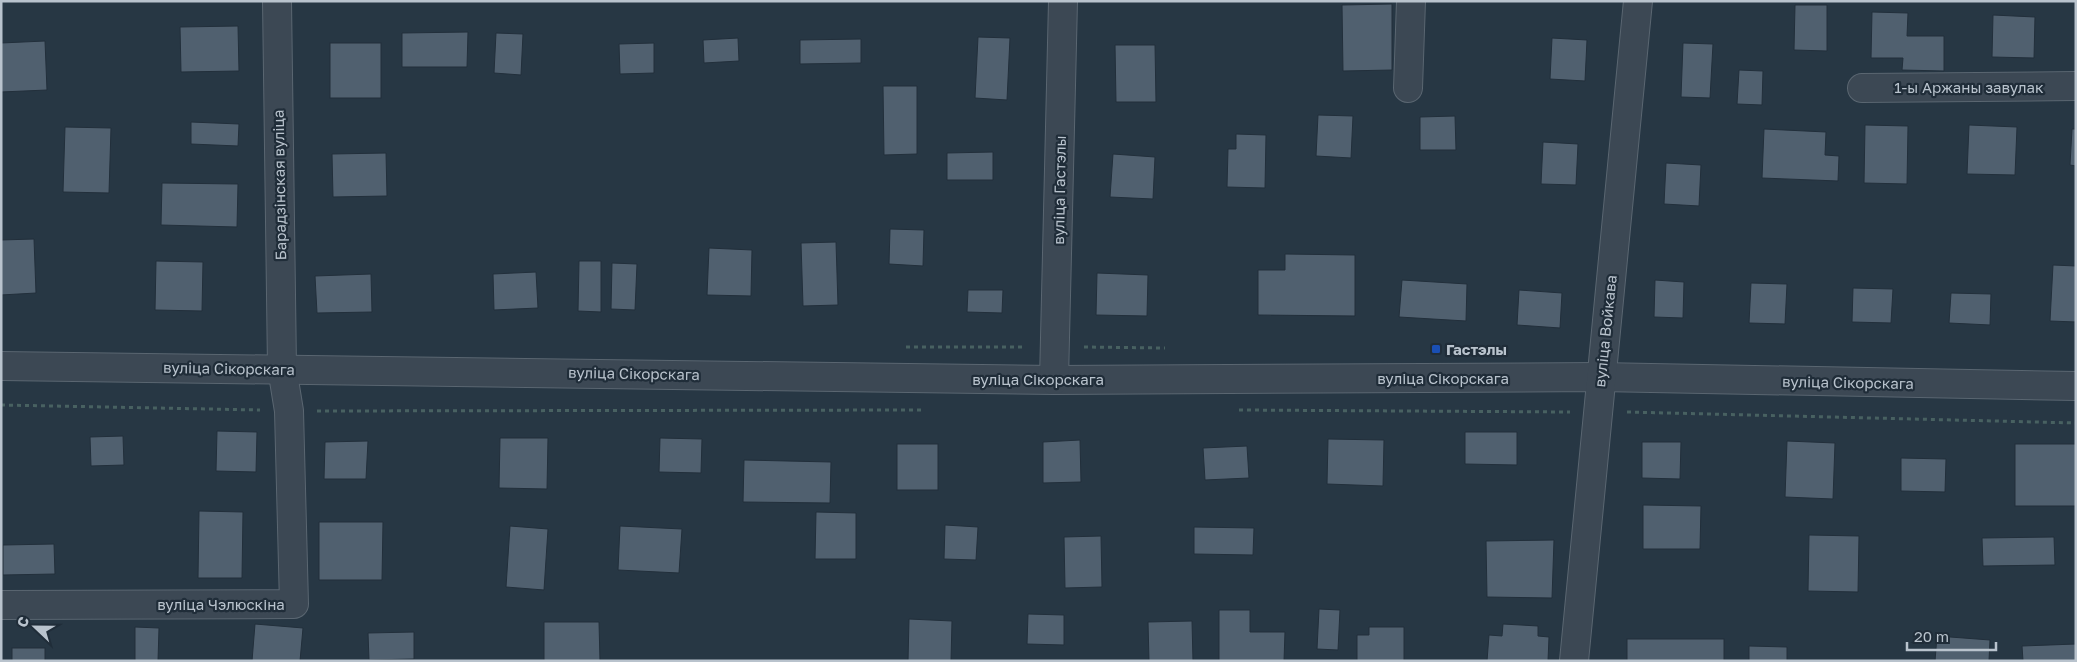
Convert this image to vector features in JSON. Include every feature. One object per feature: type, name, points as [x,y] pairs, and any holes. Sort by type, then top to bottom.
[{"type":"street","name":"Барадзінская вуліца","points":[[277,1],[282,368]]},
{"type":"street","name":"вуліца Гастэлы","points":[[1054,380],[1063,1]]},
{"type":"street","points":[[1408,88],[1411,1]]},
{"type":"street","name":"вуліца Войкава","points":[[1574,661],[1638,1]]},
{"type":"street","name":"1-ы Аржаны завулак","points":[[1862,88],[2076,86]]},
{"type":"street","name":"вуліца Сікорскага","points":[[1,366],[282,368],[1054,380],[1600,378],[2076,386]]},
{"type":"street","name":"вуліца Чэлюскіна","points":[[1,605],[294,604],[290,411],[282,368]]},
{"type":"path","points":[[1,405],[290,411],[929,410]]},
{"type":"path","points":[[1229,410],[1597,412],[2076,423]]},
{"type":"building","points":[[1392,4],[1392,70],[1343,71],[1342,5]]},
{"type":"building","points":[[1795,5],[1827,5],[1827,51],[1794,50]]},
{"type":"building","points":[[1872,12],[1908,13],[1907,36],[1944,36],[1944,71],[1902,70],[1903,58],[1871,58]]},
{"type":"building","points":[[1993,15],[2035,17],[2034,58],[1992,57]]},
{"type":"building","points":[[238,26],[239,71],[181,72],[180,27]]},
{"type":"building","points":[[468,32],[467,67],[402,67],[402,33]]},
{"type":"building","points":[[496,33],[523,34],[521,75],[494,73]]},
{"type":"building","points":[[978,37],[1010,38],[1007,100],[975,98]]},
{"type":"building","points":[[738,38],[739,61],[704,63],[703,40]]},
{"type":"building","points":[[1552,38],[1587,40],[1585,81],[1550,79]]},
{"type":"building","points":[[861,39],[861,63],[800,64],[800,40]]},
{"type":"building","points":[[45,41],[47,90],[1,92],[1,43]]},
{"type":"building","points":[[330,43],[381,43],[381,98],[330,98]]},
{"type":"building","points":[[654,43],[654,73],[620,74],[619,44]]},
{"type":"building","points":[[1683,43],[1713,44],[1710,98],[1681,97]]},
{"type":"building","points":[[1115,45],[1155,45],[1156,102],[1116,102]]},
{"type":"building","points":[[1739,70],[1763,71],[1762,105],[1737,104]]},
{"type":"building","points":[[883,86],[917,86],[917,154],[884,155]]},
{"type":"building","points":[[1318,115],[1353,116],[1351,158],[1316,156]]},
{"type":"building","points":[[1455,116],[1456,150],[1420,150],[1420,117]]},
{"type":"building","points":[[191,122],[239,124],[238,146],[191,144]]},
{"type":"building","points":[[1865,125],[1908,126],[1907,184],[1864,183]]},
{"type":"building","points":[[1969,125],[2017,127],[2015,175],[1967,174]]},
{"type":"building","points":[[65,127],[111,128],[109,193],[63,192]]},
{"type":"building","points":[[1764,129],[1826,132],[1825,155],[1839,156],[1838,181],[1762,178]]},
{"type":"building","points":[[2072,129],[2076,129],[2076,166],[2070,165]]},
{"type":"building","points":[[1236,134],[1266,135],[1265,188],[1227,187],[1228,149],[1236,149]]},
{"type":"building","points":[[1543,142],[1578,144],[1576,185],[1541,184]]},
{"type":"building","points":[[993,152],[993,180],[947,180],[947,153]]},
{"type":"building","points":[[386,153],[387,196],[333,197],[332,154]]},
{"type":"building","points":[[1113,154],[1155,157],[1153,199],[1110,197]]},
{"type":"building","points":[[1666,163],[1701,165],[1699,206],[1664,204]]},
{"type":"building","points":[[162,183],[238,184],[237,227],[161,225]]},
{"type":"building","points":[[890,229],[924,230],[923,266],[889,264]]},
{"type":"building","points":[[34,239],[36,293],[1,295],[1,240]]},
{"type":"building","points":[[836,242],[838,305],[803,306],[801,243]]},
{"type":"building","points":[[709,248],[752,250],[751,296],[707,295]]},
{"type":"building","points":[[1285,254],[1355,255],[1355,316],[1258,315],[1258,270],[1285,270]]},
{"type":"building","points":[[156,261],[203,262],[202,311],[155,310]]},
{"type":"building","points":[[579,261],[601,261],[601,312],[578,311]]},
{"type":"building","points":[[612,263],[637,264],[635,310],[611,309]]},
{"type":"building","points":[[2053,265],[2076,266],[2076,322],[2050,321]]},
{"type":"building","points":[[536,272],[538,308],[494,310],[493,274]]},
{"type":"building","points":[[1097,273],[1148,275],[1147,316],[1096,315]]},
{"type":"building","points":[[371,274],[372,312],[317,313],[315,276]]},
{"type":"building","points":[[1402,280],[1467,284],[1466,321],[1399,317]]},
{"type":"building","points":[[1655,280],[1684,282],[1683,318],[1654,317]]},
{"type":"building","points":[[1751,283],[1787,284],[1785,324],[1749,323]]},
{"type":"building","points":[[1853,288],[1893,289],[1891,323],[1852,322]]},
{"type":"building","points":[[968,290],[1003,290],[1002,313],[967,312]]},
{"type":"building","points":[[1519,290],[1562,293],[1560,328],[1517,325]]},
{"type":"building","points":[[1951,293],[1991,294],[1990,325],[1949,323]]},
{"type":"building","points":[[217,431],[257,432],[256,472],[216,471]]},
{"type":"building","points":[[1465,432],[1517,432],[1517,465],[1465,464]]},
{"type":"building","points":[[123,436],[124,465],[91,466],[90,437]]},
{"type":"building","points":[[500,438],[548,438],[547,489],[499,488]]},
{"type":"building","points":[[660,438],[702,439],[701,473],[659,472]]},
{"type":"building","points":[[1328,439],[1384,440],[1383,486],[1327,484]]},
{"type":"building","points":[[1080,440],[1081,482],[1043,483],[1043,442]]},
{"type":"building","points":[[368,441],[366,479],[324,479],[325,442]]},
{"type":"building","points":[[1787,441],[1835,443],[1833,499],[1785,497]]},
{"type":"building","points":[[1642,442],[1681,442],[1680,479],[1642,478]]},
{"type":"building","points":[[897,444],[938,444],[938,490],[897,490]]},
{"type":"building","points":[[2015,444],[2076,444],[2076,506],[2015,506]]},
{"type":"building","points":[[1247,446],[1249,478],[1205,480],[1203,448]]},
{"type":"building","points":[[1901,458],[1946,459],[1945,492],[1901,491]]},
{"type":"building","points":[[744,460],[831,462],[830,503],[743,502]]},
{"type":"building","points":[[1643,505],[1701,506],[1700,549],[1643,549]]},
{"type":"building","points":[[199,511],[243,512],[242,578],[198,578]]},
{"type":"building","points":[[816,512],[856,513],[856,559],[815,559]]},
{"type":"building","points":[[319,522],[383,522],[382,580],[319,580]]},
{"type":"building","points":[[945,525],[978,527],[976,560],[944,559]]},
{"type":"building","points":[[510,526],[548,529],[544,590],[506,587]]},
{"type":"building","points":[[620,526],[682,529],[679,573],[618,570]]},
{"type":"building","points":[[1194,527],[1254,528],[1253,555],[1194,554]]},
{"type":"building","points":[[1809,535],[1859,536],[1858,592],[1808,591]]},
{"type":"building","points":[[1101,536],[1102,587],[1065,588],[1064,537]]},
{"type":"building","points":[[2054,537],[2055,565],[1983,566],[1982,538]]},
{"type":"building","points":[[1554,540],[1552,598],[1487,597],[1486,541]]},
{"type":"building","points":[[54,544],[55,574],[3,575],[3,545]]},
{"type":"building","points":[[1319,609],[1340,610],[1338,650],[1317,649]]},
{"type":"building","points":[[1219,610],[1250,610],[1250,632],[1285,632],[1284,661],[1219,661]]},
{"type":"building","points":[[1028,614],[1064,615],[1064,645],[1027,644]]},
{"type":"building","points":[[909,619],[952,621],[951,661],[908,661]]},
{"type":"building","points":[[1192,621],[1193,661],[1149,661],[1148,622]]},
{"type":"building","points":[[544,622],[599,622],[600,661],[544,661]]},
{"type":"building","points":[[255,624],[303,628],[300,661],[252,661]]},
{"type":"building","points":[[1503,624],[1538,626],[1538,636],[1549,637],[1548,661],[1487,661],[1489,635],[1502,636]]},
{"type":"building","points":[[135,627],[159,628],[158,661],[135,661]]},
{"type":"building","points":[[1369,627],[1404,627],[1404,661],[1357,661],[1357,635],[1369,635]]},
{"type":"building","points":[[414,632],[414,659],[369,660],[368,633]]},
{"type":"building","points":[[1937,636],[1990,640],[1989,661],[1935,661]]},
{"type":"building","points":[[1627,639],[1724,639],[1724,661],[1627,661]]},
{"type":"building","points":[[2076,644],[2076,661],[2023,661],[2022,646]]},
{"type":"building","points":[[1749,646],[1787,647],[1787,661],[1749,661]]},
{"type":"building","points":[[12,648],[45,648],[45,661],[12,661]]},
{"type":"place","name":"Гастэлы","points":[[1436,349]]}]
